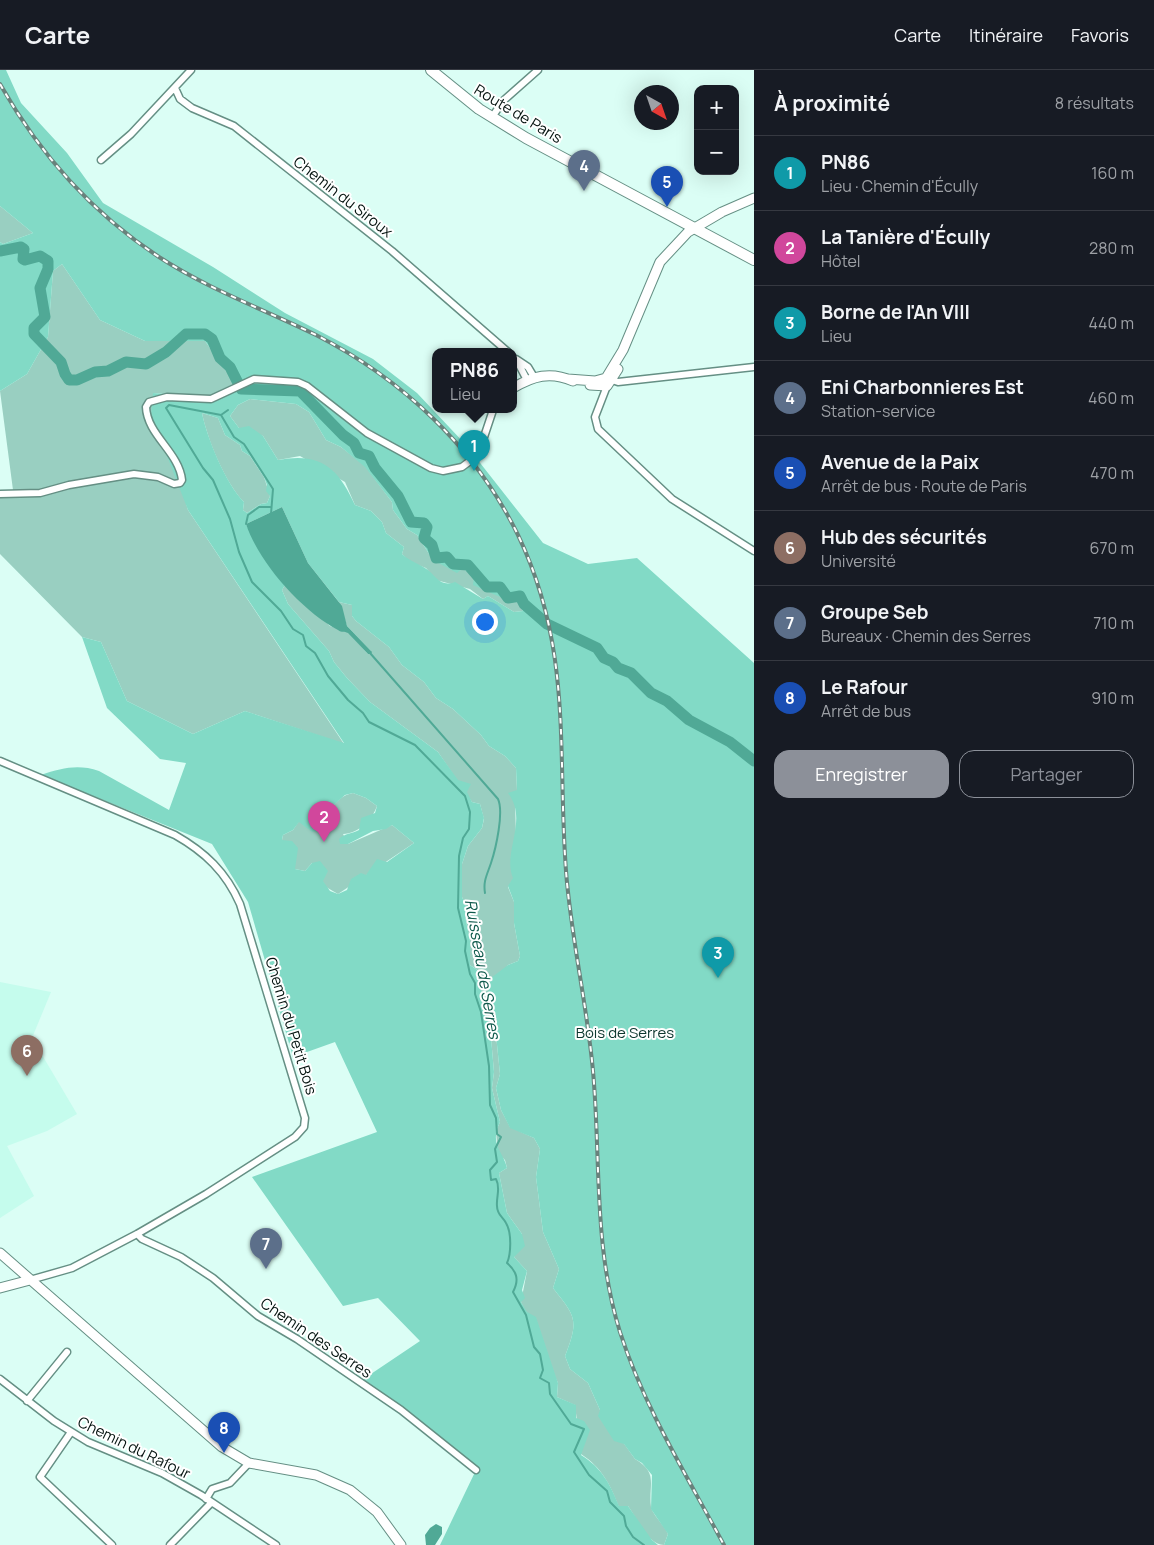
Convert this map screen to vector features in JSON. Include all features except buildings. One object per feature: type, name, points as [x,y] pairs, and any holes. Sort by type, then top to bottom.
[{"type":"main road","name":"Route de Paris","points":[[430,70],[453,90],[492,117],[576,165],[754,260]]},
{"type":"main road","points":[[517,386],[531,378],[547,375],[568,379],[609,381],[624,350],[660,262],[688,232],[722,212],[754,198]]},
{"type":"main road","points":[[0,1253],[30,1280],[46,1299],[86,1327],[222,1447],[250,1463],[316,1475],[346,1488],[377,1512],[401,1545]]},
{"type":"main road","points":[[0,1288],[30,1280]]},
{"type":"street","points":[[100,160],[131,134],[191,70]]},
{"type":"street","points":[[492,117],[504,100],[538,70]]},
{"type":"street","name":"Chemin du Siroux","points":[[175,88],[180,99],[192,108],[234,126],[396,254],[503,348]]},
{"type":"street","points":[[517,362],[531,378]]},
{"type":"street","points":[[754,367],[618,382],[609,381],[595,417],[598,429],[672,499],[754,551]]},
{"type":"street","points":[[0,494],[40,493],[69,485],[134,474],[158,478],[174,484],[180,483],[182,480],[180,470],[146,414],[149,402],[167,397],[204,400],[254,379],[298,382],[307,386],[367,433],[430,468],[443,471],[462,467],[480,453],[488,419],[491,413]]},
{"type":"street","name":"Chemin du Petit Bois","points":[[0,761],[188,842],[206,855],[224,874],[240,904],[304,1112],[304,1127],[295,1137],[206,1194],[137,1234],[72,1268],[30,1280]]},
{"type":"street","name":"Chemin des Serres","points":[[137,1234],[142,1240],[182,1258],[214,1278],[258,1316],[297,1338],[401,1410],[476,1470]]},
{"type":"street","points":[[27,1400],[67,1352]]},
{"type":"street","name":"Chemin du Rafour","points":[[0,1379],[71,1432],[118,1457],[162,1473],[276,1545]]},
{"type":"street","points":[[71,1432],[40,1477],[112,1545]]},
{"type":"street","points":[[170,1545],[209,1501],[212,1489],[230,1483],[250,1463]]},
{"type":"shaded area","points":[[0,206],[33,233],[3,244],[0,242]]},
{"type":"shaded area","points":[[62,264],[100,320],[145,341],[205,341],[235,383],[207,397],[153,393],[188,510],[344,744],[245,711],[193,734],[127,701],[101,642],[82,637],[0,554],[0,492],[13,490],[0,391],[27,374],[48,337],[53,271]]},
{"type":"shaded area","points":[[250,399],[296,404],[309,412],[326,440],[341,447],[365,466],[392,502],[393,510],[407,529],[417,535],[433,560],[463,568],[474,577],[517,601],[523,611],[514,612],[488,596],[483,599],[470,589],[436,580],[426,568],[410,562],[402,554],[404,547],[386,533],[382,522],[371,511],[355,505],[345,482],[300,456],[278,460],[263,436],[239,428],[230,416],[238,405]]},
{"type":"shaded area","points":[[202,413],[218,418],[225,435],[240,445],[242,451],[250,456],[264,477],[270,496],[267,503],[261,504],[247,513],[243,510],[244,502],[230,484],[218,460]]},
{"type":"shaded area","points":[[282,507],[308,563],[342,606],[347,626],[372,652],[371,654],[368,654],[348,633],[339,631],[310,611],[283,584],[261,554],[246,524]]},
{"type":"shaded area","points":[[285,585],[330,626],[348,632],[368,654],[371,651],[347,626],[339,602],[352,605],[352,616],[356,621],[389,647],[402,665],[424,682],[436,698],[453,709],[481,735],[489,746],[505,756],[516,768],[516,837],[513,844],[514,878],[508,887],[514,902],[514,923],[520,956],[518,961],[508,965],[488,993],[495,1025],[500,1074],[496,1088],[501,1110],[510,1127],[534,1138],[540,1149],[536,1177],[543,1232],[559,1269],[553,1288],[567,1306],[573,1319],[572,1334],[565,1356],[570,1369],[588,1383],[600,1410],[635,1459],[647,1469],[651,1480],[651,1507],[668,1534],[664,1545],[658,1544],[648,1536],[628,1506],[619,1507],[600,1471],[581,1454],[575,1405],[557,1397],[558,1383],[521,1302],[527,1271],[514,1257],[522,1234],[507,1213],[499,1173],[507,1168],[505,1160],[498,1153],[496,1131],[500,1122],[492,1088],[494,1072],[490,1026],[479,982],[480,972],[470,965],[470,941],[465,916],[466,906],[462,897],[462,864],[468,846],[482,828],[484,819],[480,804],[472,802],[438,752],[370,702],[347,678],[334,662],[329,651],[288,604],[282,590]]},
{"type":"shaded area","points":[[353,793],[366,798],[377,806],[372,816],[364,825],[354,832],[343,834],[348,844],[392,825],[414,843],[338,894],[326,887],[312,863],[305,871],[295,869],[282,840],[283,835],[293,830],[299,821],[309,827],[315,824],[340,799]]},
{"type":"shaded area","points":[[0,982],[51,992],[32,1038],[77,1114],[47,1131],[7,1146],[34,1196],[0,1218]]},
{"type":"shaded area","points":[[436,1524],[442,1527],[442,1534],[435,1545],[426,1545],[425,1535]]},
{"type":"green space","name":"Bois de Serres","points":[[0,70],[6,70],[21,103],[67,153],[103,203],[213,267],[285,313],[373,359],[417,393],[432,409],[432,413],[436,413],[466,445],[543,543],[588,564],[637,558],[754,663],[754,1545],[664,1545],[668,1534],[651,1509],[652,1475],[642,1463],[635,1459],[624,1444],[614,1441],[598,1416],[600,1410],[588,1383],[570,1369],[565,1356],[572,1334],[573,1319],[567,1306],[553,1288],[559,1269],[543,1232],[536,1177],[540,1149],[534,1138],[510,1128],[501,1110],[496,1088],[500,1074],[495,1025],[488,993],[491,978],[508,965],[518,961],[520,956],[514,923],[514,902],[508,886],[513,878],[510,868],[516,814],[514,803],[508,793],[517,790],[516,768],[505,756],[489,746],[481,735],[453,709],[436,698],[424,682],[402,665],[389,647],[356,621],[352,616],[352,605],[339,602],[308,563],[282,507],[246,524],[260,552],[285,585],[282,590],[288,604],[329,651],[334,662],[347,678],[370,702],[438,752],[458,780],[471,784],[467,792],[472,802],[480,804],[484,818],[482,828],[468,846],[462,864],[462,897],[466,906],[465,916],[470,941],[470,965],[480,972],[479,982],[490,1026],[494,1072],[492,1088],[500,1122],[496,1142],[507,1168],[499,1173],[507,1213],[522,1234],[525,1246],[514,1257],[527,1271],[522,1290],[525,1298],[521,1302],[527,1312],[536,1317],[558,1383],[557,1397],[576,1405],[576,1418],[584,1421],[590,1430],[581,1455],[600,1471],[619,1506],[628,1506],[652,1540],[658,1545],[440,1545],[476,1470],[359,1382],[420,1341],[378,1298],[343,1306],[252,1177],[377,1132],[335,1042],[293,1057],[248,902],[212,844],[41,775],[56,770],[77,767],[99,771],[169,810],[186,763],[160,759],[107,708],[82,637],[101,642],[127,701],[193,734],[245,711],[344,743],[188,510],[151,415],[153,393],[207,397],[235,383],[205,341],[145,341],[100,320],[62,264],[53,271],[48,337],[27,374],[0,391],[0,242],[3,244],[33,233],[0,206]],"holes":[[[250,399],[296,404],[309,412],[326,440],[341,447],[365,467],[392,502],[393,510],[407,529],[417,535],[433,560],[457,573],[463,568],[474,577],[473,585],[509,601],[517,601],[523,611],[514,612],[488,596],[483,599],[455,582],[442,582],[425,568],[402,554],[404,547],[386,533],[382,522],[371,511],[355,505],[342,481],[335,472],[326,466],[306,458],[278,460],[263,436],[249,426],[239,428],[230,416],[238,405]],[[202,413],[218,418],[225,435],[240,445],[242,451],[250,456],[267,485],[266,491],[270,496],[267,503],[261,504],[247,513],[243,510],[244,502],[237,494],[218,460]],[[353,793],[366,798],[377,806],[375,813],[361,818],[359,830],[339,839],[340,844],[348,844],[373,831],[386,829],[392,825],[414,843],[387,862],[377,859],[366,875],[361,873],[351,879],[347,890],[338,894],[330,891],[323,881],[328,871],[320,861],[312,863],[305,871],[295,869],[298,848],[292,841],[282,840],[283,835],[293,830],[299,822],[312,832],[317,831],[327,811],[345,795]]]},
{"type":"waterway","points":[[0,251],[21,247],[24,249],[23,259],[40,256],[48,261],[48,269],[40,288],[45,317],[34,328],[34,334],[61,362],[69,380],[77,380],[95,372],[108,371],[126,362],[146,364],[166,352],[186,334],[205,334],[212,339],[220,358],[230,367],[241,389],[300,391],[343,435],[354,443],[359,453],[369,456],[375,468],[398,496],[411,522],[424,523],[427,527],[424,538],[432,545],[436,558],[447,557],[453,564],[468,565],[487,587],[500,587],[508,598],[520,596],[524,604],[547,624],[597,648],[604,658],[613,662],[618,668],[631,673],[651,693],[667,701],[689,720],[730,742],[754,761]]},
{"type":"waterway","name":"Ruisseau de Serres","points":[[228,410],[221,415],[169,405],[166,408],[203,468],[213,480],[230,519],[239,552],[252,582],[281,611],[293,629],[303,635],[306,646],[315,653],[328,676],[348,700],[363,713],[369,722],[415,745],[465,796],[470,812],[469,829],[463,838],[459,856],[458,908],[466,941],[465,951],[470,974],[475,983],[475,994],[481,1012],[489,1066],[490,1105],[496,1118],[497,1134],[501,1137],[495,1149],[497,1162],[490,1170],[491,1180],[496,1179],[498,1186],[497,1209],[506,1223],[509,1232],[510,1249],[507,1263],[515,1272],[517,1279],[513,1292],[526,1315],[534,1347],[540,1354],[543,1370],[540,1378],[549,1383],[550,1394],[571,1424],[584,1429],[574,1452],[589,1475],[607,1491],[610,1502],[624,1516],[626,1526],[633,1537],[644,1545]]},
{"type":"waterway","points":[[221,415],[234,437],[244,444],[273,489],[271,514]]},
{"type":"waterway","points":[[246,524],[248,515],[259,507],[270,507]]},
{"type":"waterway","points":[[370,653],[498,799],[500,805],[499,830],[485,881],[485,893]]},
{"type":"railway","points":[[0,84],[32,134],[69,180],[111,221],[135,240],[159,257],[197,279],[316,335],[348,353],[378,372],[406,394],[433,418],[458,445],[501,503],[518,535],[535,577],[547,619],[555,660],[559,701],[568,896],[593,1071],[599,1202],[611,1300],[620,1332],[641,1387],[667,1441],[724,1545]]},
{"type":"place","name":"Eni Charbonnieres Est","points":[[584,191]]},
{"type":"place","name":"Avenue de la Paix","points":[[667,207]]},
{"type":"place","name":"PN86","points":[[474,471]]},
{"type":"place","name":"La Tanière d'Écully","points":[[324,842]]},
{"type":"place","name":"Borne de l'An VIII","points":[[718,978]]},
{"type":"place","name":"Hub des sécurités","points":[[27,1076]]},
{"type":"place","name":"Groupe Seb","points":[[266,1269]]},
{"type":"place","name":"Le Rafour","points":[[224,1453]]}]
